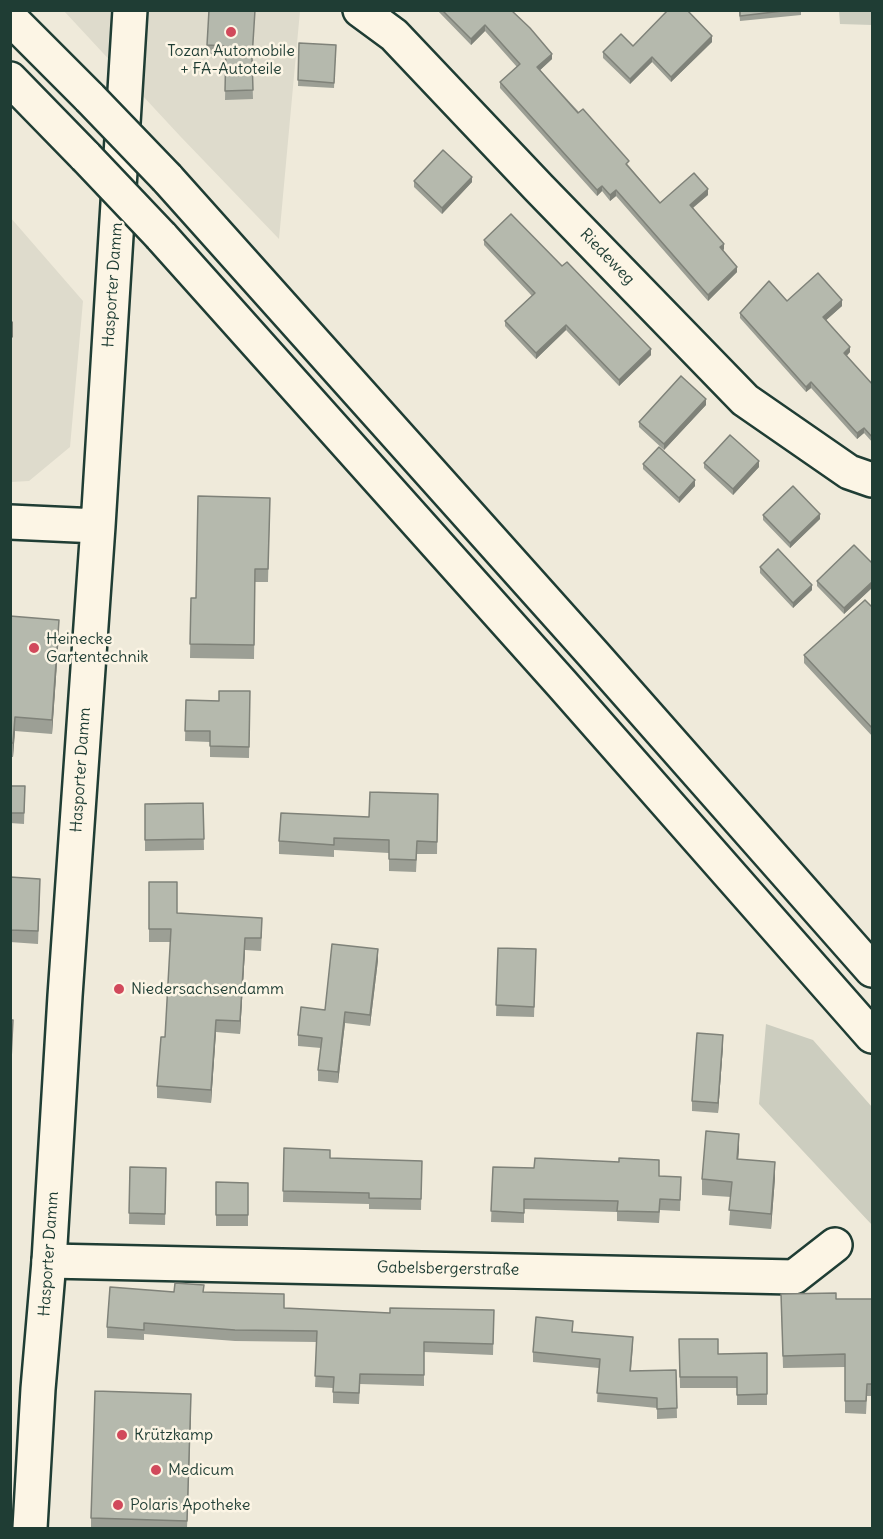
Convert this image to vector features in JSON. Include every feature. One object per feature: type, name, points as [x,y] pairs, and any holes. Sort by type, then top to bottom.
[{"type":"main road","name":"Hasporter Damm","points":[[30,1528],[98,526],[130,10]]},
{"type":"main road","name":"Riedeweg","points":[[360,10],[394,35],[745,400],[849,472],[873,480]]},
{"type":"main road","points":[[10,18],[167,178],[873,970]]},
{"type":"main road","points":[[10,79],[161,236],[873,1036]]},
{"type":"main road","points":[[10,522],[98,526]]},
{"type":"main road","name":"Gabelsbergerstraße","points":[[49,1261],[794,1277],[835,1245]]},
{"type":"shaded area","points":[[64,11],[300,11],[279,239],[180,136]]},
{"type":"shaded area","points":[[839,11],[872,11],[872,25],[840,24]]},
{"type":"shaded area","points":[[10,217],[83,301],[70,447],[29,481],[11,482]]},
{"type":"shaded area","points":[[766,1024],[813,1040],[872,1107],[872,1225],[759,1104]]},
{"type":"building","name":"Tozan Automobile + FA-Autoteile","points":[[209,10],[255,10],[253,90],[225,91],[226,46],[207,45]]},
{"type":"building","points":[[442,10],[511,10],[552,54],[537,67],[578,113],[583,109],[629,161],[626,164],[660,203],[694,173],[708,189],[690,205],[724,244],[720,247],[737,267],[708,295],[616,190],[610,195],[602,186],[597,190],[500,82],[520,64],[485,25],[471,39]]},
{"type":"building","points":[[668,10],[687,10],[712,36],[671,77],[652,57],[630,79],[603,52],[621,34],[633,46]]},
{"type":"building","points":[[740,10],[791,10],[740,16]]},
{"type":"building","points":[[299,43],[336,45],[334,83],[298,80]]},
{"type":"building","points":[[443,150],[472,177],[442,208],[414,181]]},
{"type":"building","points":[[511,214],[562,266],[567,262],[651,349],[619,380],[566,325],[536,353],[505,321],[535,293],[484,240]]},
{"type":"building","points":[[818,273],[842,300],[823,317],[850,347],[844,353],[873,385],[873,438],[864,428],[857,433],[811,382],[806,387],[740,313],[769,281],[787,301]]},
{"type":"building","points":[[681,376],[706,399],[664,444],[639,422]]},
{"type":"building","points":[[730,435],[759,461],[733,489],[704,463]]},
{"type":"building","points":[[659,447],[695,480],[679,498],[643,464]]},
{"type":"building","points":[[793,486],[820,514],[790,543],[763,515]]},
{"type":"building","points":[[198,496],[270,498],[268,569],[255,569],[254,645],[190,644],[191,598],[196,598]]},
{"type":"building","points":[[854,545],[873,564],[873,581],[844,608],[817,581]]},
{"type":"building","points":[[778,549],[812,585],[793,603],[760,567]]},
{"type":"building","points":[[865,600],[873,608],[873,729],[804,655]]},
{"type":"building","points":[[10,616],[59,620],[52,720],[15,717],[13,743],[10,743]]},
{"type":"building","points":[[219,691],[250,691],[249,747],[210,746],[210,731],[185,731],[186,700],[219,701]]},
{"type":"building","points":[[10,786],[25,786],[24,813],[10,813]]},
{"type":"building","points":[[370,792],[438,794],[437,842],[417,841],[416,860],[389,859],[389,840],[334,838],[334,845],[279,841],[281,813],[369,817]]},
{"type":"building","points":[[203,803],[204,839],[145,840],[145,804]]},
{"type":"building","points":[[10,877],[40,879],[38,931],[10,930]]},
{"type":"building","points":[[149,882],[177,882],[177,913],[262,918],[261,938],[245,938],[240,1021],[216,1020],[211,1090],[157,1086],[161,1037],[165,1037],[171,929],[149,929]]},
{"type":"building","points":[[332,944],[378,949],[370,1015],[345,1012],[338,1072],[318,1070],[322,1038],[298,1035],[301,1007],[325,1010]]},
{"type":"building","points":[[498,948],[536,949],[534,1007],[496,1005]]},
{"type":"building","points":[[10,1020],[13,1020],[10,1080]]},
{"type":"building","points":[[697,1033],[723,1035],[718,1103],[692,1101]]},
{"type":"building","points":[[706,1131],[739,1134],[737,1159],[775,1162],[771,1214],[729,1210],[732,1182],[702,1179]]},
{"type":"building","points":[[284,1148],[330,1150],[330,1158],[422,1161],[421,1199],[369,1198],[369,1193],[283,1191]]},
{"type":"building","points":[[535,1158],[619,1162],[619,1158],[659,1160],[659,1176],[681,1177],[680,1200],[660,1199],[659,1212],[617,1211],[618,1201],[524,1199],[524,1213],[491,1211],[493,1167],[534,1168]]},
{"type":"building","points":[[130,1167],[166,1168],[165,1214],[129,1213]]},
{"type":"building","points":[[216,1182],[248,1183],[248,1215],[216,1215]]},
{"type":"building","points":[[175,1283],[204,1285],[203,1292],[284,1294],[284,1308],[390,1313],[390,1308],[494,1310],[493,1344],[424,1342],[424,1375],[360,1374],[359,1393],[333,1392],[334,1377],[315,1376],[317,1331],[235,1330],[144,1323],[144,1330],[107,1327],[110,1287],[174,1292]]},
{"type":"building","points":[[836,1293],[836,1299],[873,1299],[873,1384],[867,1384],[866,1401],[845,1401],[845,1354],[783,1356],[781,1294]]},
{"type":"building","points":[[536,1317],[573,1321],[572,1332],[633,1337],[630,1371],[676,1370],[677,1408],[657,1409],[657,1398],[597,1393],[600,1359],[533,1352]]},
{"type":"building","points":[[679,1339],[718,1339],[718,1354],[767,1353],[767,1394],[737,1395],[737,1377],[680,1377]]},
{"type":"building","name":"Medicum","points":[[95,1391],[191,1394],[187,1521],[91,1518]]},
{"type":"place","name":"Tozan Automobile + FA-Autoteile","points":[[231,32]]},
{"type":"place","name":"Heinecke Gartentechnik","points":[[34,648]]},
{"type":"place","name":"Niedersachsendamm","points":[[119,989]]},
{"type":"place","name":"Krützkamp","points":[[122,1435]]},
{"type":"place","name":"Medicum","points":[[156,1470]]},
{"type":"place","name":"Polaris Apotheke","points":[[118,1505]]}]
